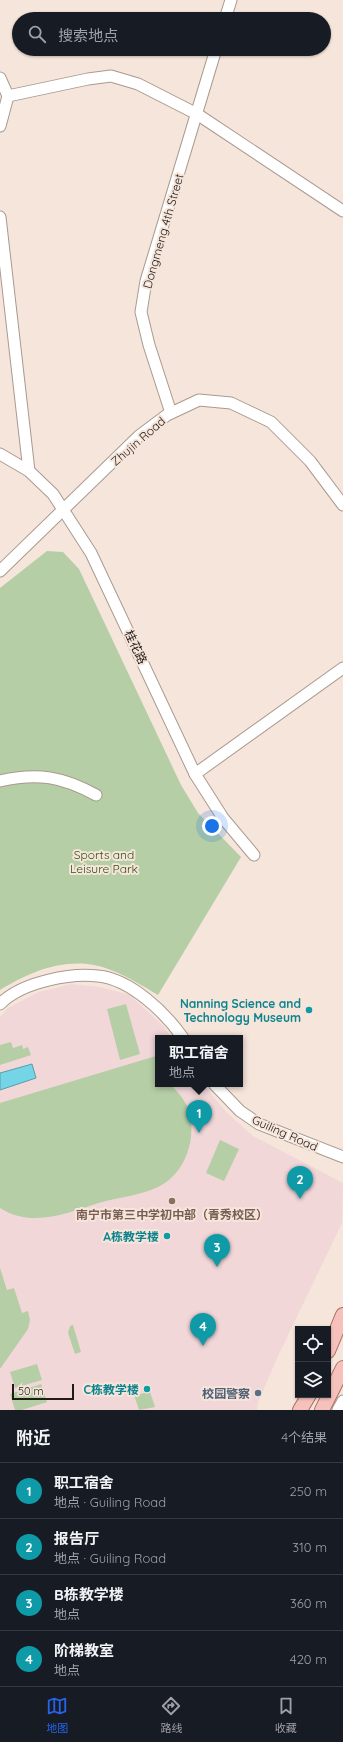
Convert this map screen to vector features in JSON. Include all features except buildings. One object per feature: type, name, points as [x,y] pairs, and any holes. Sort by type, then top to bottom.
[{"type":"main road","points":[[331,1344],[343,1315]]},
{"type":"main road","points":[[322,1410],[343,1368]]},
{"type":"main road","points":[[300,1410],[307,1398]]},
{"type":"street","points":[[228,12],[231,0]]},
{"type":"street","name":"Dongmeng 4th Street","points":[[172,413],[149,345],[141,312],[146,281],[214,56]]},
{"type":"street","points":[[8,96],[88,79],[111,76],[138,84],[197,114],[343,211]]},
{"type":"street","points":[[0,78],[8,96],[0,126]]},
{"type":"street","points":[[0,217],[29,471]]},
{"type":"street","name":"Zhujin Road","points":[[0,571],[139,436],[172,413],[199,400],[231,403],[271,422],[310,461],[343,505]]},
{"type":"street","name":"桂花路","points":[[0,454],[29,471],[53,494],[64,510],[91,553],[195,774],[223,818],[254,855]]},
{"type":"street","points":[[195,774],[343,668]]},
{"type":"street","points":[[0,781],[53,777],[74,783],[96,795]]},
{"type":"street","points":[[0,1004],[5,999],[34,983],[67,976],[99,976],[128,986],[152,1002],[181,1035]]},
{"type":"street","name":"Guiling Road","points":[[217,1087],[240,1111],[259,1124],[343,1156]]},
{"type":"street","points":[[338,1410],[343,1401]]},
{"type":"shaded area","name":"南宁市第三中学初中部（青秀校区）","points":[[71,984],[100,987],[130,995],[164,1027],[169,1035],[155,1035],[155,1087],[205,1087],[226,1112],[253,1136],[343,1183],[342,1223],[279,1354],[258,1402],[257,1410],[0,1410],[0,1369],[10,1352],[0,1296],[0,1017],[8,1008],[39,992]]},
{"type":"green space","name":"Sports and Leisure Park","points":[[47,551],[63,552],[79,569],[181,785],[198,813],[241,857],[158,995],[133,980],[115,972],[96,965],[87,964],[64,965],[42,970],[20,979],[0,990],[0,588]]},
{"type":"green space","points":[[126,1004],[140,1054],[120,1060],[107,1009]]},
{"type":"green space","points":[[11,1042],[13,1048],[22,1045],[23,1049],[28,1047],[31,1055],[0,1065],[0,1045]]},
{"type":"green space","points":[[155,1056],[155,1087],[173,1087],[180,1095],[188,1108],[191,1119],[190,1142],[187,1153],[176,1173],[168,1181],[158,1187],[138,1194],[102,1202],[51,1217],[25,1217],[13,1214],[0,1208],[0,1103]]},
{"type":"green space","points":[[220,1140],[239,1149],[224,1181],[206,1173]]},
{"type":"green space","points":[[0,1268],[7,1290],[14,1288],[22,1313],[28,1311],[30,1320],[28,1329],[0,1369]]},
{"type":"green space","points":[[73,1325],[81,1352],[75,1354],[68,1333],[70,1326]]},
{"type":"green space","points":[[37,1364],[42,1380],[15,1388],[10,1372]]},
{"type":"green space","points":[[41,1384],[47,1402],[22,1410],[15,1410],[10,1394]]},
{"type":"green space","points":[[150,1392],[155,1407],[139,1410],[134,1395]]},
{"type":"water","points":[[32,1064],[36,1078],[0,1090],[0,1073]]},
{"type":"place","name":"Nanning Science and Technology Museum","points":[[309,1010]]},
{"type":"place","name":"职工宿舍","points":[[199,1133]]},
{"type":"place","name":"报告厅","points":[[300,1199]]},
{"type":"place","name":"南宁市第三中学初中部（青秀校区）","points":[[172,1201]]},
{"type":"place","name":"A栋教学楼","points":[[167,1236]]},
{"type":"place","name":"B栋教学楼","points":[[217,1267]]},
{"type":"place","name":"阶梯教室","points":[[203,1346]]},
{"type":"place","name":"C栋教学楼","points":[[147,1389]]},
{"type":"place","name":"校园警察","points":[[258,1393]]}]
